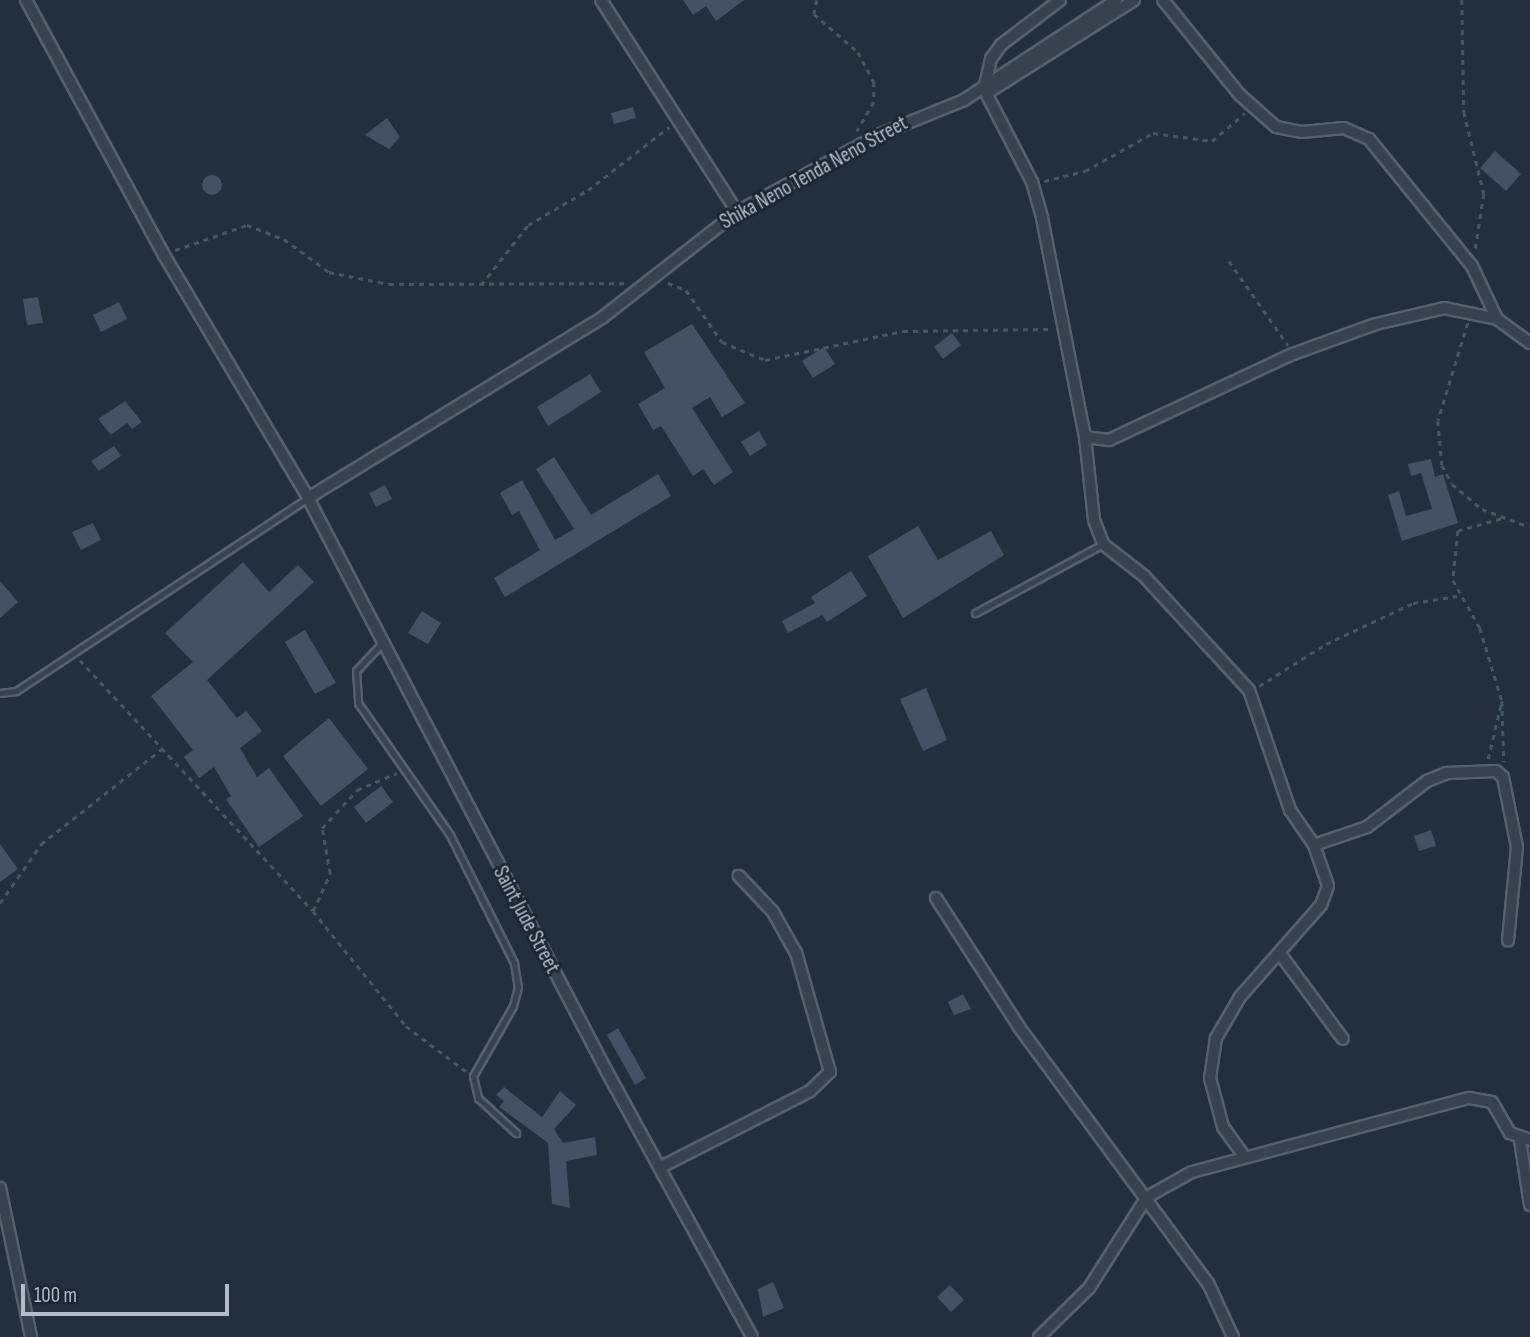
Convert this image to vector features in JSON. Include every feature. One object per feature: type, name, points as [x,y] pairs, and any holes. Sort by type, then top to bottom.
[{"type":"street","name":"Saint Jude Street","points":[[26,0],[164,255],[308,498],[382,643],[752,1337]]},
{"type":"street","points":[[601,0],[737,212]]},
{"type":"street","points":[[1060,0],[1001,45],[990,59],[986,91],[1032,181],[1085,437],[1103,544],[1144,576],[1249,690],[1290,810],[1314,845],[1328,886],[1321,905],[1280,955],[1240,997],[1216,1038],[1210,1078],[1223,1127],[1245,1157]]},
{"type":"street","name":"Shika Neno Tenda Neno Street","points":[[308,498],[603,317],[737,212],[841,155],[986,91],[1116,0]]},
{"type":"street","points":[[986,91],[1134,0]]},
{"type":"street","points":[[1163,0],[1252,106],[1286,131],[1359,130],[1472,266],[1497,319]]},
{"type":"street","points":[[1085,437],[1109,440],[1293,354],[1376,324],[1444,308],[1472,310],[1497,319],[1530,343]]},
{"type":"street","points":[[1314,845],[1367,827],[1427,781],[1486,769],[1503,777],[1517,847],[1508,941]]},
{"type":"street","points":[[661,1167],[810,1091],[830,1072],[796,953],[773,912],[739,876]]},
{"type":"street","points":[[936,898],[1019,1027],[1208,1283],[1233,1337]]},
{"type":"street","points":[[1280,955],[1343,1039]]},
{"type":"street","points":[[1039,1337],[1089,1288],[1147,1197],[1192,1171],[1481,1097],[1492,1102],[1525,1140],[1530,1205]]},
{"type":"street","points":[[0,1188],[30,1336]]},
{"type":"lane","points":[[0,693],[16,691],[308,498]]},
{"type":"lane","points":[[975,613],[1103,544]]},
{"type":"lane","points":[[382,643],[362,659],[353,687],[450,835],[514,963],[518,986],[513,1006],[473,1076],[478,1098],[516,1133]]},
{"type":"path","points":[[817,0],[814,14],[858,52],[874,82],[874,102],[841,155]]},
{"type":"path","points":[[1462,0],[1464,112],[1484,194],[1472,266]]},
{"type":"path","points":[[1032,181],[1085,171],[1153,133],[1212,141],[1252,106]]},
{"type":"path","points":[[481,285],[528,225],[678,122]]},
{"type":"path","points":[[164,255],[247,225],[284,239],[329,272],[389,285],[481,285],[543,279],[643,284],[687,290],[722,342],[765,360],[903,331],[1063,328]]},
{"type":"path","points":[[1229,261],[1293,354]]},
{"type":"path","points":[[1472,310],[1437,445],[1452,484],[1501,519],[1530,527]]},
{"type":"path","points":[[1501,519],[1458,531],[1458,596],[1480,628],[1502,701],[1503,777]]},
{"type":"path","points":[[1249,690],[1413,603],[1458,596]]},
{"type":"path","points":[[73,652],[164,747],[313,911],[406,1026],[473,1076]]},
{"type":"path","points":[[1486,769],[1502,701]]},
{"type":"path","points":[[0,903],[41,844],[164,747]]},
{"type":"path","points":[[313,911],[330,874],[322,828],[357,790],[406,769]]},
{"type":"building","points":[[683,0],[744,0],[716,21],[706,6],[693,15]]},
{"type":"building","points":[[633,107],[636,118],[614,124],[611,113]]},
{"type":"building","points":[[387,118],[400,137],[389,149],[365,135]]},
{"type":"building","points":[[1495,151],[1521,174],[1506,191],[1480,168]]},
{"type":"building","points":[[212,175],[219,178],[222,185],[219,192],[212,195],[205,192],[202,185],[205,178]]},
{"type":"building","points":[[38,297],[43,323],[27,325],[23,299]]},
{"type":"building","points":[[119,302],[127,319],[101,332],[93,315]]},
{"type":"building","points":[[692,324],[745,403],[722,417],[710,397],[692,408],[733,472],[714,485],[703,469],[693,476],[661,426],[653,430],[638,404],[665,388],[644,352]]},
{"type":"building","points":[[952,333],[961,345],[943,359],[934,347]]},
{"type":"building","points":[[824,347],[835,364],[813,378],[802,361]]},
{"type":"building","points":[[590,374],[601,392],[548,426],[537,407]]},
{"type":"building","points":[[125,401],[142,422],[132,429],[127,423],[111,435],[98,419]]},
{"type":"building","points":[[759,431],[767,445],[750,456],[741,442]]},
{"type":"building","points":[[114,446],[121,456],[99,471],[91,461]]},
{"type":"building","points":[[554,457],[591,515],[658,474],[671,496],[505,597],[494,578],[540,550],[519,511],[512,515],[500,493],[522,480],[555,540],[574,529],[536,469]]},
{"type":"building","points":[[1431,459],[1435,477],[1443,474],[1458,523],[1402,541],[1388,495],[1399,491],[1406,516],[1432,509],[1421,473],[1411,476],[1408,464]]},
{"type":"building","points":[[385,485],[392,499],[376,507],[369,493]]},
{"type":"building","points":[[93,523],[101,540],[81,550],[72,532]]},
{"type":"building","points":[[918,526],[938,560],[991,531],[1004,555],[903,618],[868,556]]},
{"type":"building","points":[[243,562],[269,592],[298,565],[314,582],[207,680],[237,718],[246,711],[262,731],[240,748],[257,777],[269,768],[303,816],[259,847],[226,799],[231,796],[214,767],[199,778],[184,757],[193,750],[151,696],[193,662],[165,633]]},
{"type":"building","points":[[851,571],[867,596],[827,622],[822,615],[788,633],[782,621],[815,603],[811,597]]},
{"type":"building","points":[[0,581],[18,602],[0,618]]},
{"type":"building","points":[[422,611],[441,623],[428,644],[408,633]]},
{"type":"building","points":[[305,630],[336,683],[315,694],[285,642]]},
{"type":"building","points":[[926,688],[947,740],[923,751],[900,699]]},
{"type":"building","points":[[329,718],[368,769],[321,806],[283,756]]},
{"type":"building","points":[[381,786],[393,802],[366,823],[354,807]]},
{"type":"building","points":[[1431,830],[1436,846],[1419,851],[1414,836]]},
{"type":"building","points":[[0,844],[18,869],[0,882]]},
{"type":"building","points":[[963,994],[971,1009],[954,1015],[948,1002]]},
{"type":"building","points":[[618,1028],[646,1078],[635,1085],[607,1035]]},
{"type":"building","points":[[504,1087],[542,1117],[560,1091],[576,1105],[554,1129],[563,1143],[595,1137],[597,1155],[566,1161],[570,1208],[552,1204],[548,1143],[499,1107],[504,1101],[496,1095]]},
{"type":"building","points":[[773,1282],[784,1308],[763,1317],[758,1289]]},
{"type":"building","points":[[950,1285],[964,1300],[951,1312],[937,1297]]}]
